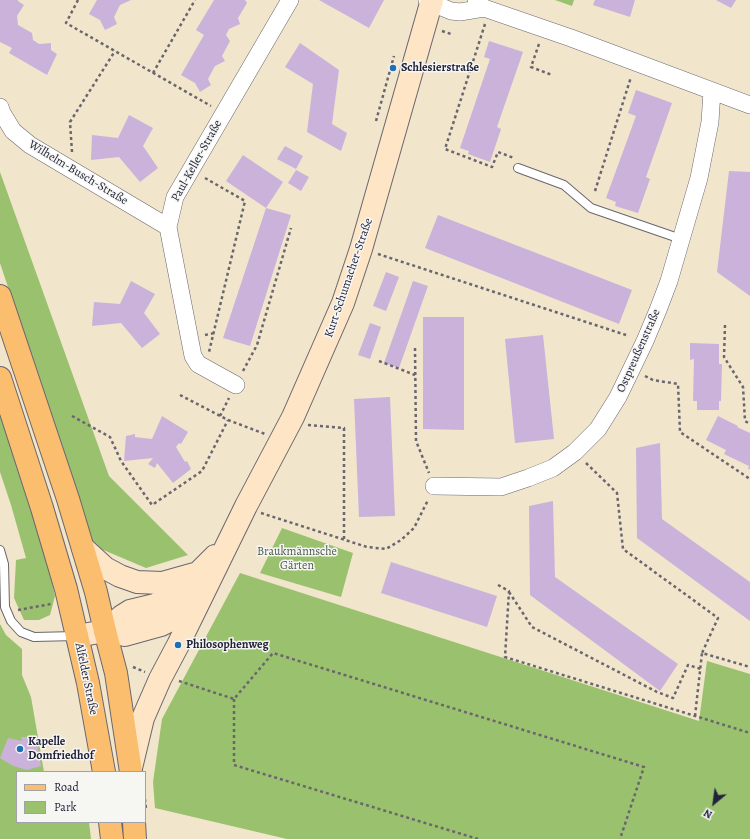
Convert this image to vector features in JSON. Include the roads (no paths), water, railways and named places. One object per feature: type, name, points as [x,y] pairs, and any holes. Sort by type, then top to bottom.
[{"type":"main road","name":"Kurt-Schumacher-Straße","points":[[105,631],[125,635],[161,625],[179,616],[199,601],[246,506],[293,417],[340,309],[361,249],[430,1]]},
{"type":"main road","points":[[0,296],[66,492],[96,592],[116,673],[131,770]]},
{"type":"main road","points":[[0,378],[42,508],[66,589],[77,636]]},
{"type":"main road","name":"Kurt-Schumacher-Straße","points":[[105,631],[130,611],[155,605],[173,596],[228,542]]},
{"type":"main road","points":[[83,548],[105,568],[120,576],[137,582],[162,583],[199,572]]},
{"type":"main road","points":[[131,770],[143,718],[160,679],[199,601]]},
{"type":"main road","name":"Alfelder Straße","points":[[104,771],[88,683],[77,636],[105,631]]},
{"type":"main road","points":[[110,823],[112,839]]},
{"type":"main road","points":[[134,823],[135,839]]},
{"type":"street","name":"Paul-Keller-Straße","points":[[236,385],[198,364],[193,356],[168,227],[175,197],[290,0]]},
{"type":"street","points":[[430,1],[451,11],[460,12],[483,6],[750,105]]},
{"type":"street","name":"Ostpreußenstraße","points":[[434,486],[501,487],[553,468],[575,452],[598,429],[618,397],[645,341],[661,303],[699,178],[710,122],[712,91]]},
{"type":"street","name":"Wilhelm-Busch-Straße","points":[[0,107],[13,131],[30,145],[168,227]]},
{"type":"lane","points":[[519,164],[564,185],[591,208],[681,239]]},
{"type":"lane","points":[[0,550],[4,564],[4,608],[11,621],[21,632],[34,637],[77,636]]},
{"type":"place","name":"Schlesierstraße","points":[[393,68]]},
{"type":"place","name":"Philosophenweg","points":[[178,645]]},
{"type":"place","name":"Kapelle Domfriedhof","points":[[20,749]]},
{"type":"park label","name":"Braukmännsche Gärten","points":[[297,559]]}]
